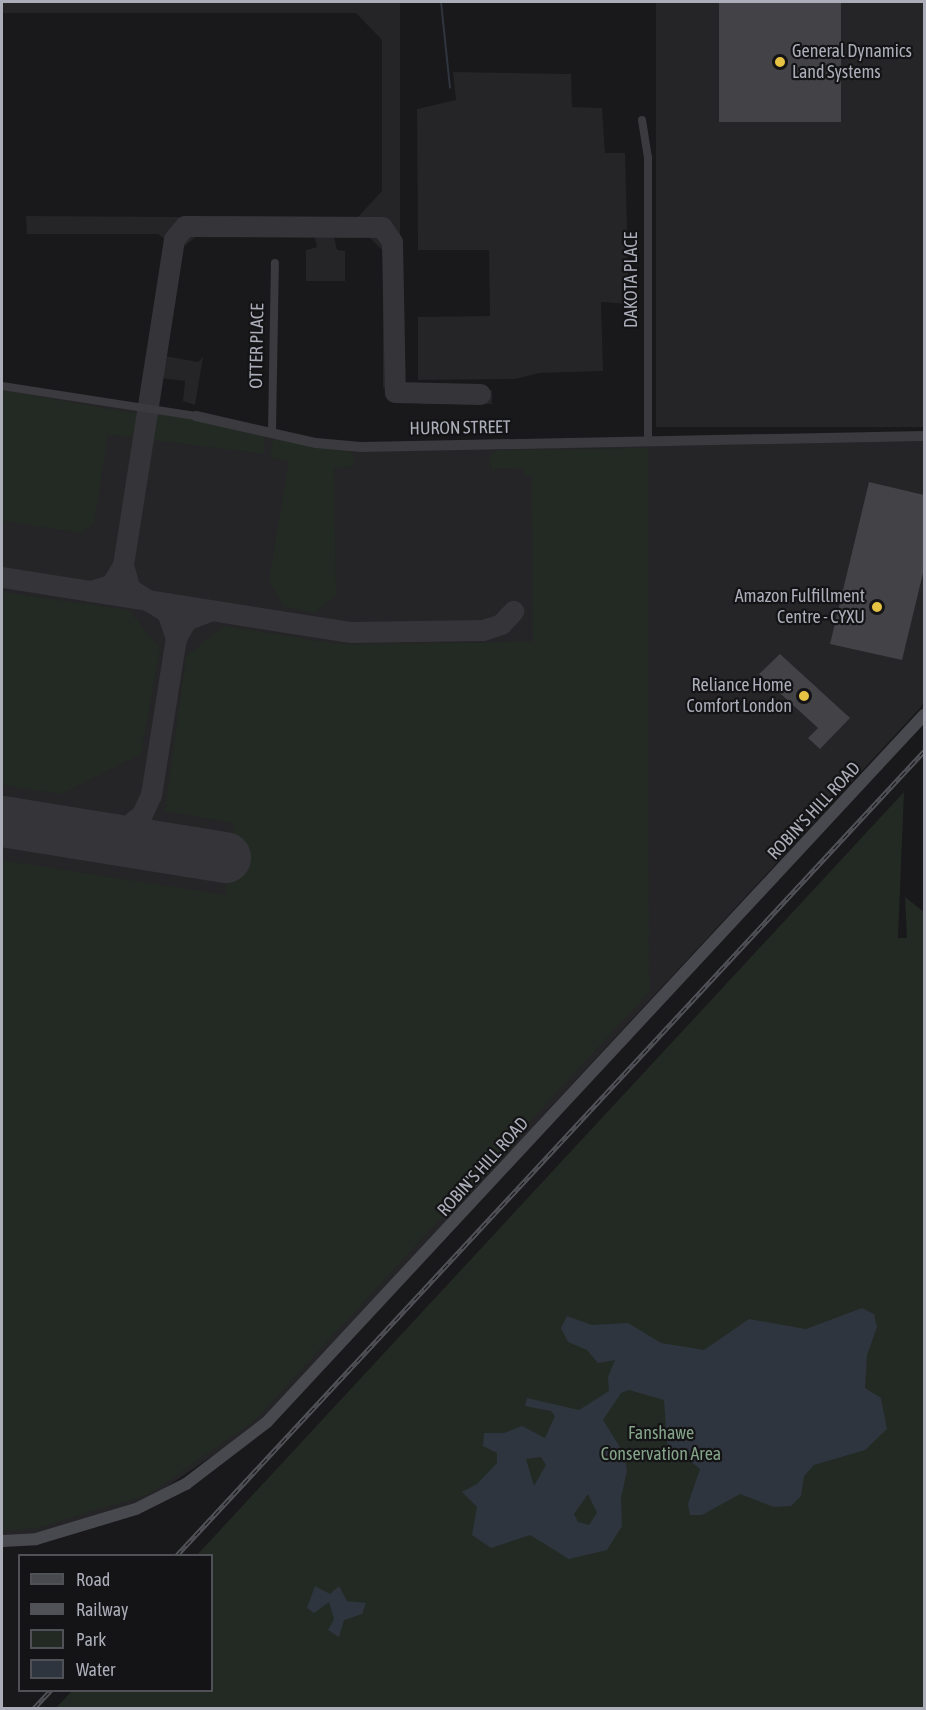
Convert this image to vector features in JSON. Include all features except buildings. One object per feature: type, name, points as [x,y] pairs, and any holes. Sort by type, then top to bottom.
[{"type":"main road","name":"ROBIN'S HILL ROAD","points":[[2,1541],[36,1539],[136,1509],[186,1484],[267,1422],[924,715]]},
{"type":"street","name":"DAKOTA PLACE","points":[[642,120],[648,157],[648,442]]},
{"type":"street","name":"OTTER PLACE","points":[[272,430],[275,263]]},
{"type":"street","name":"HURON STREET","points":[[2,386],[196,416],[272,430],[316,443],[361,447],[924,436]]},
{"type":"shaded area","points":[[2,2],[400,2],[400,388],[492,390],[492,404],[421,404],[421,398],[392,399],[391,388],[383,388],[383,251],[366,234],[334,237],[337,250],[345,251],[345,281],[306,281],[306,250],[317,247],[314,234],[199,234],[181,249],[165,356],[198,362],[203,357],[195,405],[183,401],[185,381],[161,378],[156,414],[327,442],[924,441],[924,701],[920,708],[255,1427],[150,1498],[37,1534],[2,1535],[2,388],[139,411],[166,240],[158,234],[27,234],[26,216],[357,218],[382,191],[382,40],[356,13],[2,13]]},
{"type":"shaded area","points":[[656,2],[924,2],[924,427],[656,427]]},
{"type":"shaded area","points":[[453,72],[571,74],[572,107],[602,108],[605,153],[625,153],[629,304],[601,302],[603,371],[539,373],[515,379],[418,380],[418,317],[490,316],[489,250],[418,250],[417,109],[456,100]]},
{"type":"green space","points":[[2,390],[138,414],[132,437],[108,434],[94,524],[82,533],[2,521]]},
{"type":"green space","points":[[156,413],[264,432],[264,454],[153,440]]},
{"type":"green space","points":[[280,436],[350,450],[355,459],[351,470],[348,466],[334,469],[336,595],[315,613],[283,606],[269,580],[289,461],[270,458],[273,440]]},
{"type":"green space","points":[[648,448],[649,992],[254,1421],[149,1494],[37,1528],[2,1531],[2,860],[225,895],[234,823],[165,811],[186,656],[224,626],[338,644],[533,642],[532,475],[525,475],[525,469],[496,468],[493,474],[489,456],[499,450]]},
{"type":"green space","points":[[2,592],[129,610],[160,649],[141,754],[60,794],[2,785]]},
{"type":"green space","name":"Fanshawe Conservation Area","points":[[904,792],[898,938],[907,938],[905,897],[924,912],[924,1708],[56,1708],[71,1692],[213,1692],[213,1554],[198,1554]]},
{"type":"water","points":[[862,1308],[874,1314],[877,1327],[867,1355],[865,1388],[881,1398],[887,1429],[865,1450],[814,1465],[804,1476],[801,1496],[791,1506],[774,1507],[740,1494],[702,1515],[690,1515],[688,1504],[700,1469],[667,1443],[664,1400],[629,1390],[621,1393],[603,1420],[623,1452],[627,1470],[621,1498],[622,1526],[607,1550],[569,1559],[530,1535],[491,1548],[472,1535],[477,1507],[462,1492],[477,1484],[497,1463],[497,1453],[483,1446],[484,1433],[504,1433],[522,1426],[545,1438],[555,1416],[551,1411],[525,1406],[527,1398],[579,1410],[609,1391],[608,1377],[615,1360],[598,1363],[587,1350],[568,1342],[561,1328],[567,1316],[592,1325],[628,1323],[661,1343],[704,1350],[749,1319],[806,1329]],"holes":[[[541,1457],[546,1465],[534,1486],[526,1459]],[[588,1494],[597,1513],[589,1525],[578,1522],[574,1514]]]},
{"type":"water","points":[[315,1586],[330,1594],[339,1586],[347,1601],[366,1603],[362,1614],[344,1620],[339,1637],[328,1630],[334,1619],[329,1602],[314,1613],[307,1608]]},
{"type":"waterway","points":[[441,2],[450,88]]},
{"type":"taxiway","points":[[123,565],[174,239],[185,226],[382,227],[392,242],[395,392],[480,394]]},
{"type":"taxiway","points":[[90,591],[111,585],[123,565],[130,589],[167,612],[176,638],[186,620],[209,611]]},
{"type":"taxiway","points":[[2,577],[351,632],[483,630],[501,624],[513,611]]},
{"type":"taxiway","points":[[24,822],[107,834],[125,828],[142,814],[151,795],[176,638]]},
{"type":"runway","points":[[2,821],[225,857]]},
{"type":"railway","points":[[178,1554],[924,751]]},
{"type":"railway","points":[[34,1708],[49,1692]]},
{"type":"place","name":"General Dynamics Land Systems","points":[[780,62]]},
{"type":"place","name":"Amazon Fulfillment Centre - CYXU","points":[[877,607]]},
{"type":"place","name":"Reliance Home Comfort London","points":[[804,696]]}]
